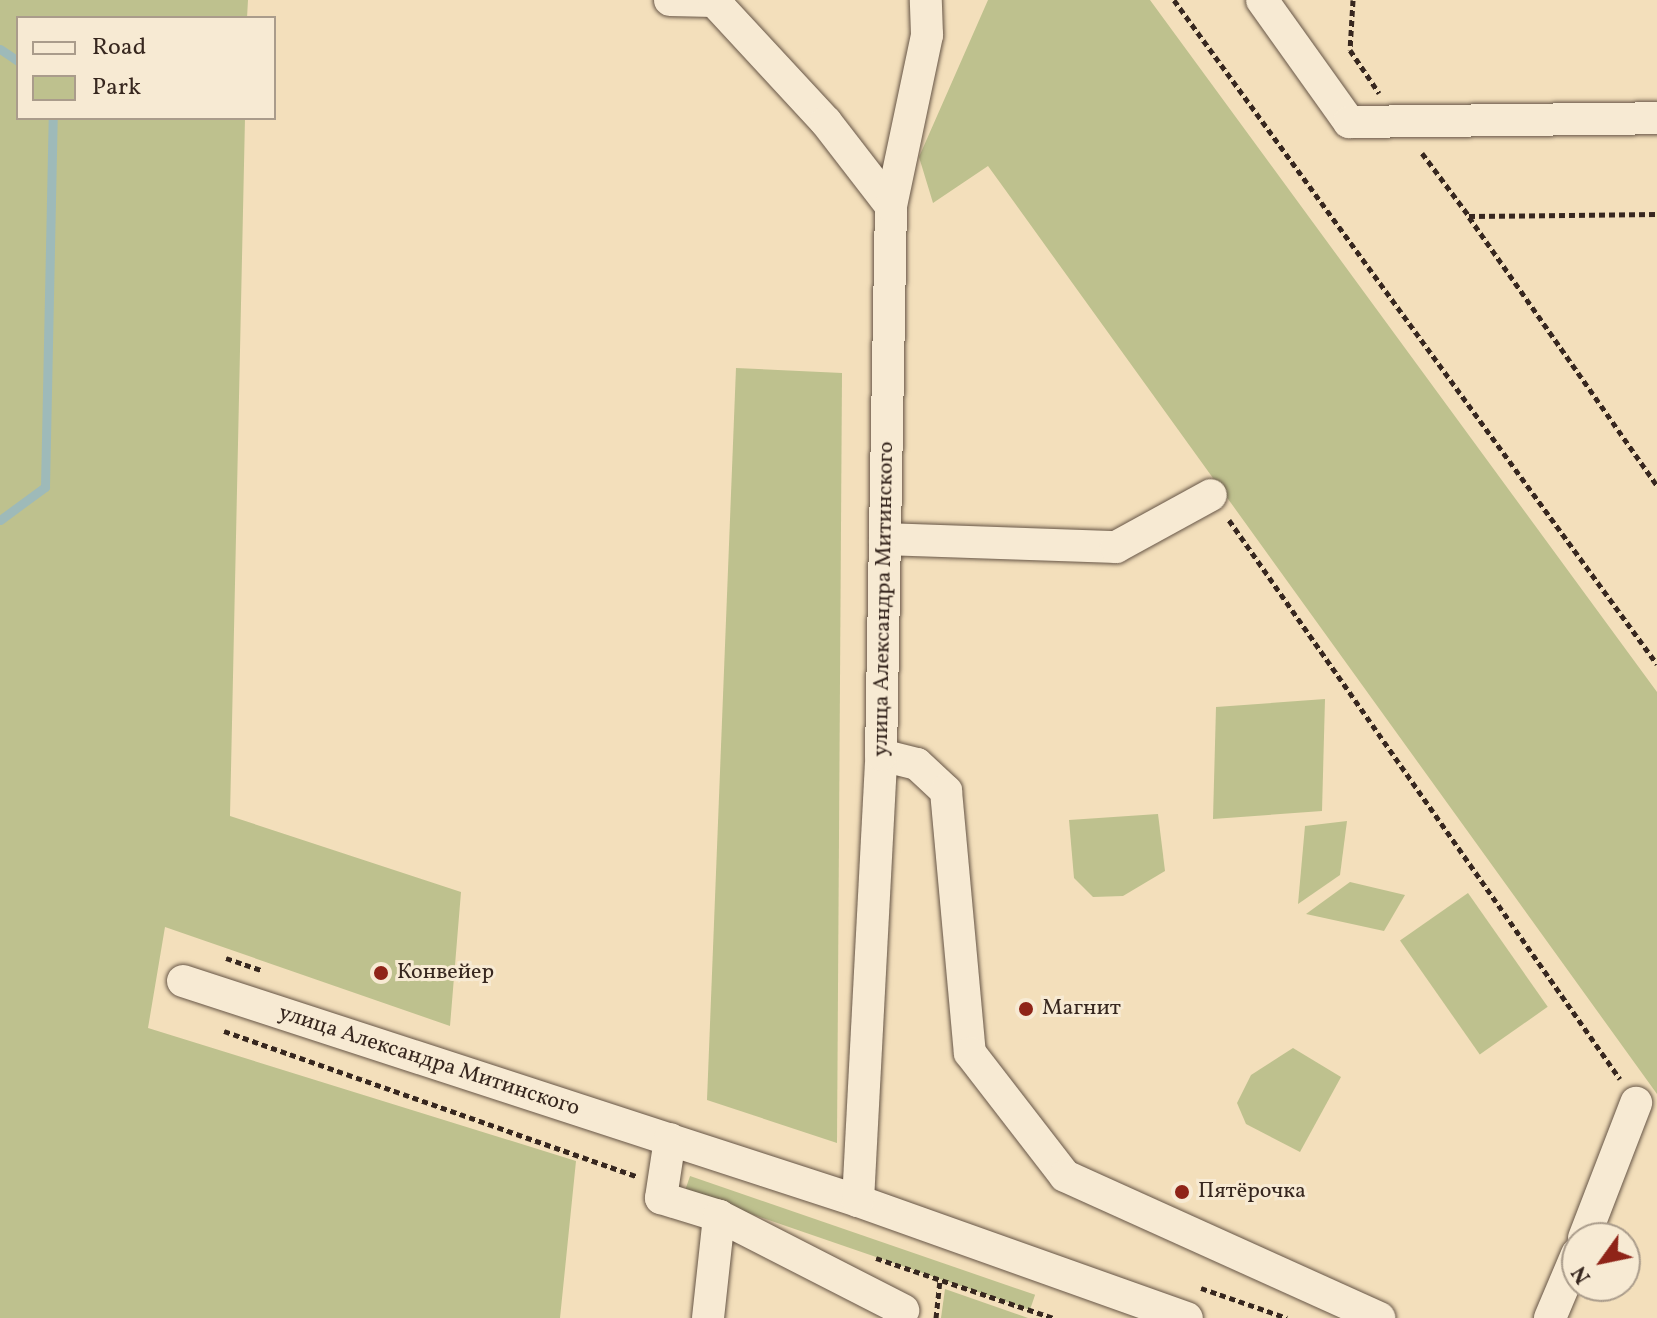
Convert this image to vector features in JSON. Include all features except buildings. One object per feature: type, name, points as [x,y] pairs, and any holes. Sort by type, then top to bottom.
[{"type":"street","points":[[670,0],[714,1],[826,122],[891,206]]},
{"type":"street","name":"улица Александра Митинского","points":[[858,1201],[881,755],[891,206],[927,35],[926,0]]},
{"type":"street","points":[[1262,0],[1349,122],[1657,118]]},
{"type":"street","points":[[885,539],[1116,547],[1211,495]]},
{"type":"street","points":[[881,755],[917,764],[946,791],[970,1053],[1065,1176],[1101,1199],[1379,1318]]},
{"type":"street","name":"улица Александра Митинского","points":[[183,981],[858,1201],[1187,1318]]},
{"type":"street","points":[[1590,1222],[1636,1103]]},
{"type":"street","points":[[670,1139],[661,1198],[719,1216],[903,1310]]},
{"type":"street","points":[[708,1318],[719,1216]]},
{"type":"street","points":[[1550,1318],[1561,1292]]},
{"type":"path","points":[[1174,0],[1657,664]]},
{"type":"path","points":[[1353,0],[1350,50],[1657,485]]},
{"type":"path","points":[[1469,216],[1657,214]]},
{"type":"path","points":[[1211,495],[1636,1103]]},
{"type":"path","points":[[936,1318],[940,1280]]},
{"type":"green space","points":[[0,0],[248,0],[247,16],[16,16],[16,120],[245,120],[230,816],[461,892],[450,1026],[165,927],[148,1028],[576,1161],[560,1318],[0,1318]]},
{"type":"green space","points":[[988,0],[1150,0],[1657,692],[1657,1094],[988,166],[933,203],[919,157]]},
{"type":"green space","points":[[736,368],[842,373],[837,1143],[707,1100]]},
{"type":"green space","points":[[1325,699],[1322,811],[1213,819],[1216,707]]},
{"type":"green space","points":[[1158,814],[1165,871],[1123,896],[1093,897],[1074,878],[1069,820]]},
{"type":"green space","points":[[1347,821],[1340,875],[1298,904],[1305,826]]},
{"type":"green space","points":[[1350,882],[1405,895],[1384,931],[1306,914]]},
{"type":"green space","points":[[1468,893],[1548,1007],[1480,1054],[1400,941]]},
{"type":"green space","points":[[1293,1048],[1341,1077],[1300,1152],[1246,1124],[1237,1103],[1251,1075]]},
{"type":"green space","points":[[690,1176],[1035,1295],[1030,1310],[685,1191]]},
{"type":"green space","points":[[945,1289],[1028,1318],[941,1318]]},
{"type":"waterway","points":[[0,49],[16,60]]},
{"type":"waterway","points":[[0,520],[45,487],[53,120]]},
{"type":"place","name":"Конвейер","points":[[381,973]]},
{"type":"place","name":"Магнит","points":[[1026,1009]]},
{"type":"place","name":"Пятёрочка","points":[[1182,1192]]}]
